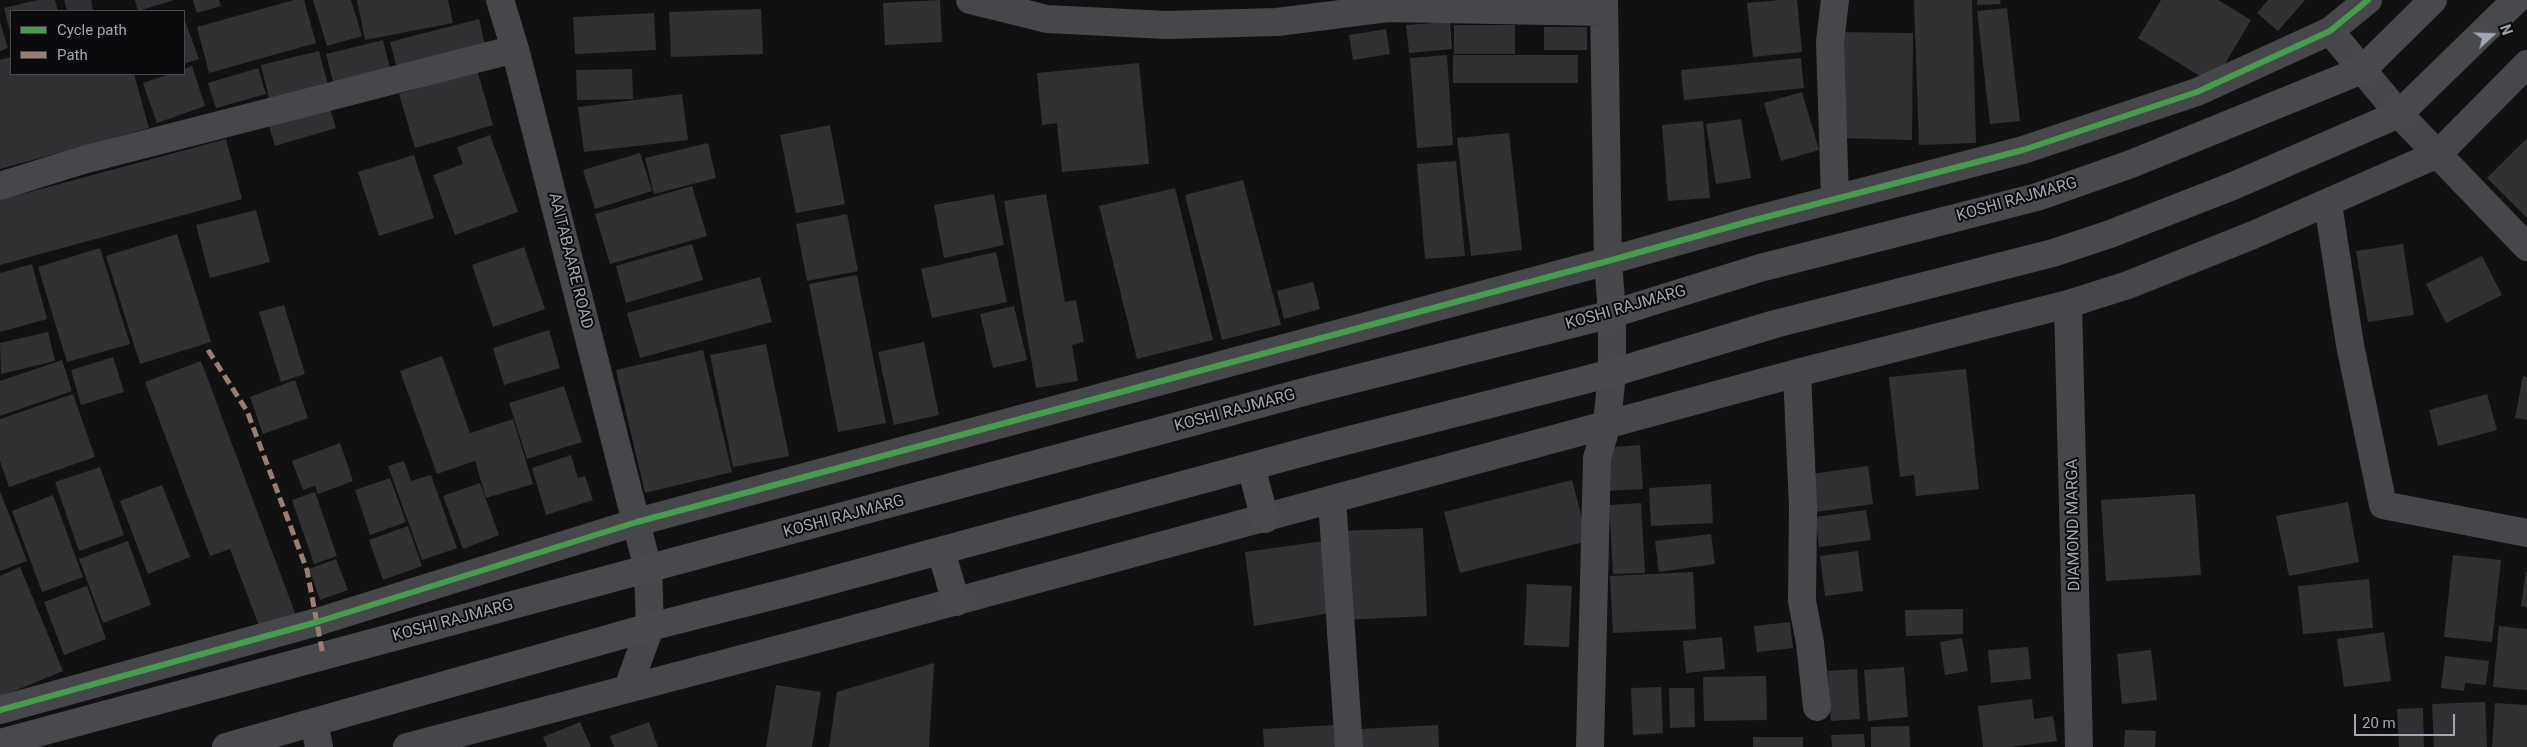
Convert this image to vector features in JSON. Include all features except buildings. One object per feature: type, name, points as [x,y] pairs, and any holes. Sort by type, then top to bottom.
[{"type":"main road","name":"KOSHI RAJMARG","points":[[0,743],[1315,389],[1612,314],[1760,268],[2055,191],[2131,164],[2362,70],[2433,0]]},
{"type":"main road","points":[[233,746],[316,734],[650,627],[1612,373],[1776,324],[2053,253],[2102,237],[2233,186],[2399,114],[2516,0]]},
{"type":"main road","points":[[1251,467],[1265,519]]},
{"type":"main road","points":[[941,551],[956,602]]},
{"type":"street","name":"AAITABAARE ROAD","points":[[500,0],[515,49],[637,522],[648,569],[650,627]]},
{"type":"street","points":[[970,0],[1047,19],[1166,25],[1277,22],[1388,8],[1603,6],[1612,373],[1607,424],[1597,458],[1590,747]]},
{"type":"street","points":[[1835,0],[1830,42],[1835,199]]},
{"type":"street","points":[[0,710],[318,622],[637,522],[1835,199],[2024,150],[2198,92],[2330,31],[2368,0]]},
{"type":"street","points":[[2330,31],[2399,114],[2527,247]]},
{"type":"street","points":[[0,186],[83,160],[515,49]]},
{"type":"street","points":[[406,747],[1265,519],[1797,373],[2068,304],[2145,278],[2328,204],[2438,154],[2527,64]]},
{"type":"street","points":[[2328,204],[2350,345],[2383,505],[2527,534]]},
{"type":"street","name":"DIAMOND MARGA","points":[[2068,304],[2079,747]]},
{"type":"street","points":[[1797,373],[1802,507],[1802,601],[1810,644],[1817,707]]},
{"type":"street","points":[[1332,500],[1350,747]]},
{"type":"street","points":[[628,688],[650,627]]},
{"type":"marked path","points":[[208,350],[247,411],[307,570],[323,655]]},
{"type":"cycle path","points":[[0,710],[317,622],[637,522],[1747,222],[2023,150],[2197,92],[2330,31],[2368,0]]}]
